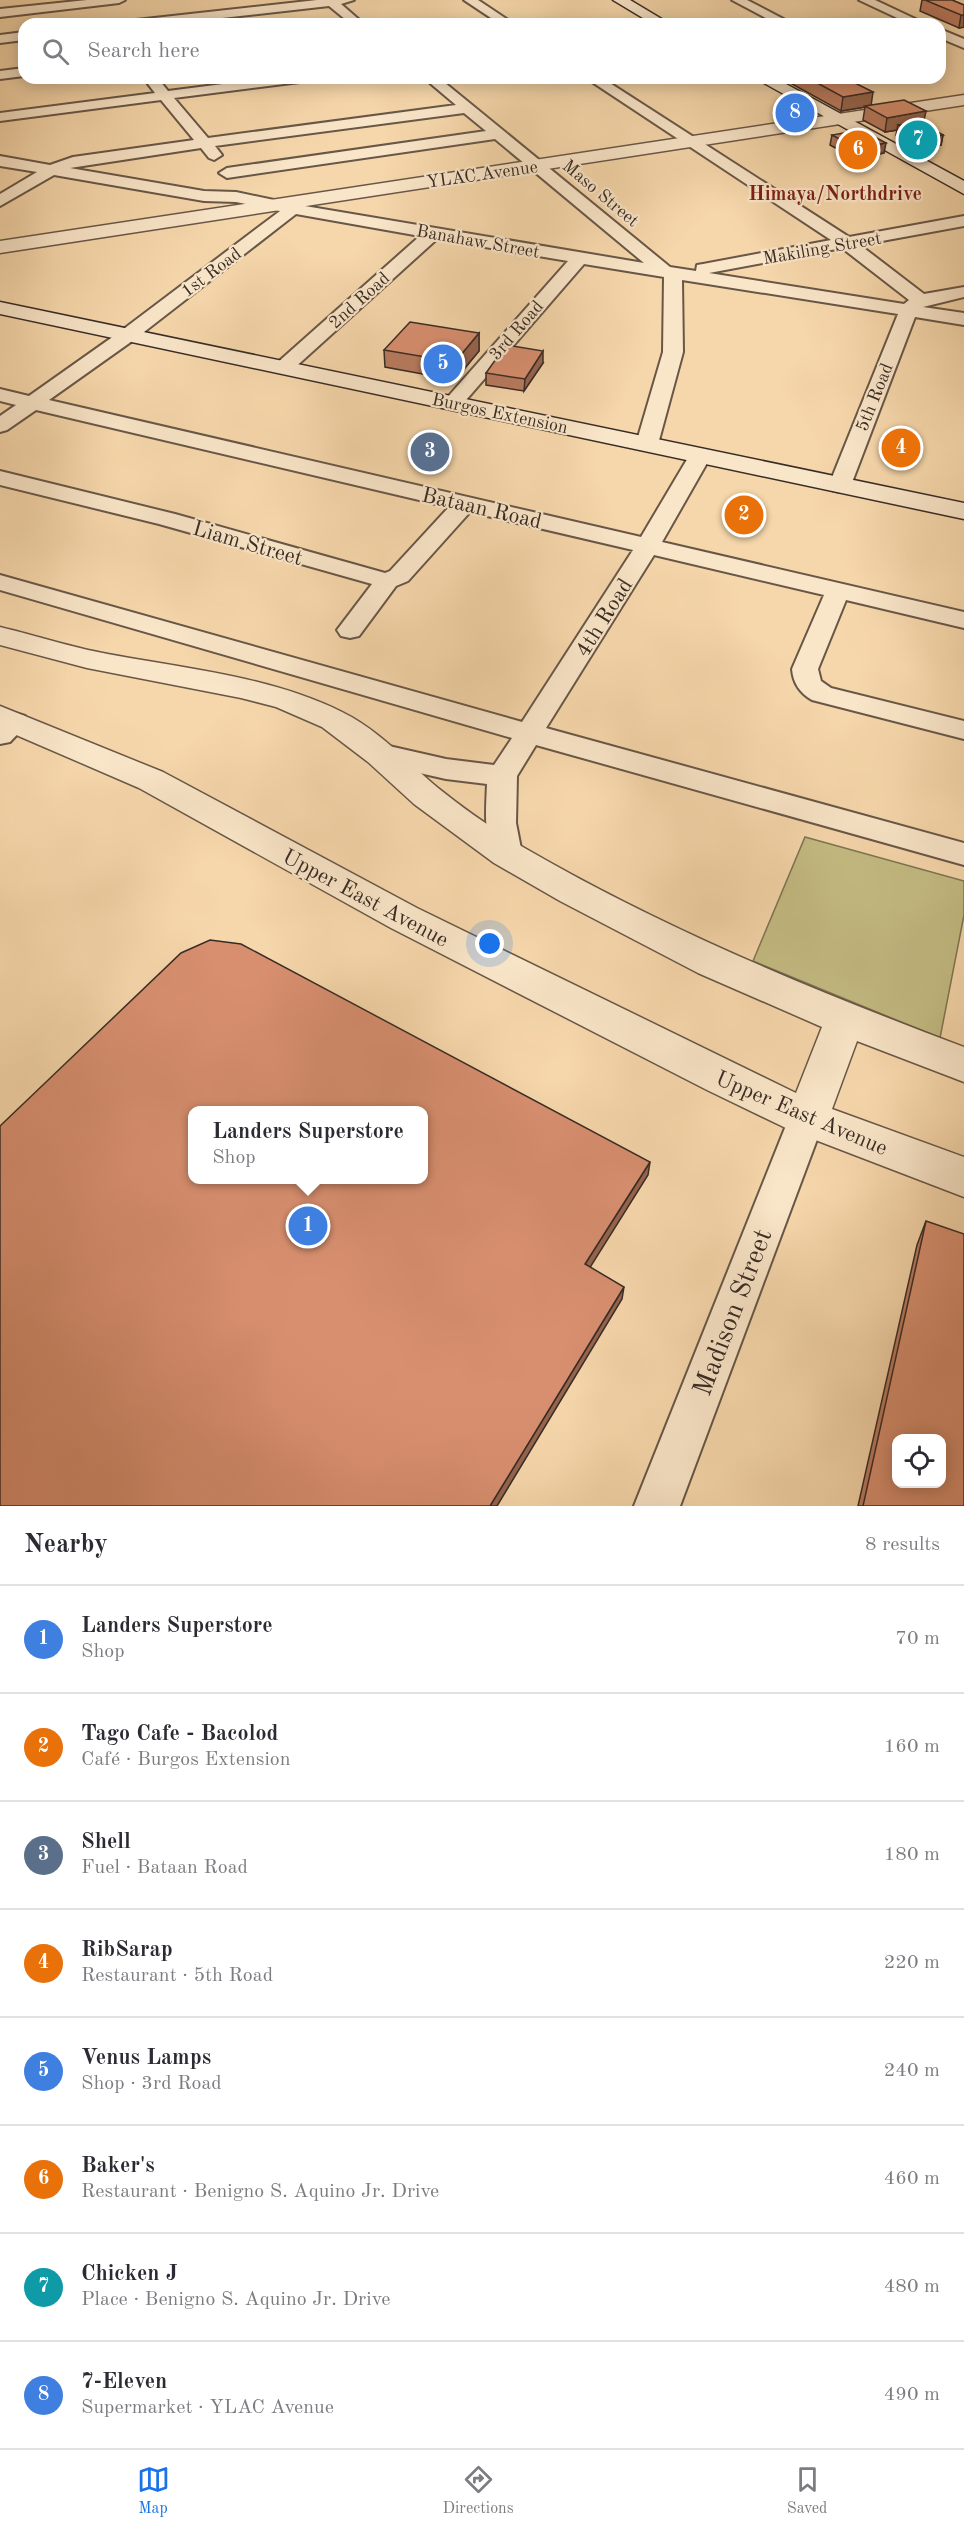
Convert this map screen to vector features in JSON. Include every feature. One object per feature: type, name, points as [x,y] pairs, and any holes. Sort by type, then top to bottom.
[{"type":"street","points":[[0,13],[119,0]]},
{"type":"street","points":[[187,18],[348,0]]},
{"type":"street","points":[[470,0],[498,18]]},
{"type":"street","points":[[620,0],[652,18]]},
{"type":"street","points":[[738,0],[775,18]]},
{"type":"street","points":[[865,0],[906,18]]},
{"type":"street","points":[[330,1],[351,18]]},
{"type":"street","points":[[90,2],[102,17]]},
{"type":"street","points":[[946,36],[964,44]]},
{"type":"street","points":[[0,39],[18,37]]},
{"type":"street","points":[[948,51],[964,49]]},
{"type":"street","points":[[0,75],[18,73]]},
{"type":"street","points":[[155,84],[206,144],[227,173],[239,192],[236,197]]},
{"type":"street","points":[[0,117],[252,84]]},
{"type":"street","name":"Maso Street","points":[[438,84],[672,272]]},
{"type":"street","points":[[603,84],[846,243],[915,305],[964,292]]},
{"type":"street","points":[[774,84],[964,188]]},
{"type":"street","name":"YLAC Avenue","points":[[0,247],[836,118],[961,102]]},
{"type":"street","points":[[0,201],[51,170],[73,162],[466,108]]},
{"type":"street","points":[[227,173],[498,134]]},
{"type":"street","name":"Banahaw Street","points":[[0,161],[204,196],[236,197],[270,205],[580,258],[915,305],[964,319]]},
{"type":"street","name":"1st Road","points":[[0,426],[128,334],[293,209]]},
{"type":"street","name":"Makiling Street","points":[[672,272],[964,221]]},
{"type":"street","name":"2nd Road","points":[[284,367],[433,233]]},
{"type":"street","name":"3rd Road","points":[[453,403],[580,258]]},
{"type":"street","points":[[647,444],[673,352],[672,272]]},
{"type":"street","name":"5th Road","points":[[840,485],[915,305]]},
{"type":"street","name":"Burgos Extension","points":[[0,308],[964,511]]},
{"type":"street","name":"Bataan Road","points":[[0,395],[964,620]]},
{"type":"street","name":"4th Road","points":[[502,776],[648,546],[700,456]]},
{"type":"street","name":"Liam Street","points":[[0,478],[167,519],[387,581]]},
{"type":"street","points":[[350,630],[387,581],[399,576],[465,502]]},
{"type":"street","points":[[0,582],[302,670],[964,854]]},
{"type":"street","points":[[838,590],[805,669],[806,680],[811,688],[822,694],[964,730]]},
{"type":"street","points":[[0,636],[87,659],[241,688],[287,700],[333,720],[380,754],[426,796],[507,854],[712,962],[845,1019],[964,1065]]},
{"type":"street","name":"Upper East Avenue","points":[[5,725],[151,780],[209,810],[338,884],[462,948],[626,1031],[807,1118],[964,1177]]},
{"type":"street","points":[[380,754],[446,769],[502,776],[501,823],[507,854]]},
{"type":"street","points":[[807,1118],[845,1019]]},
{"type":"street","name":"Madison Street","points":[[657,1506],[807,1118]]},
{"type":"shaded area","points":[[805,837],[964,881],[964,915],[940,1038],[753,961]]},
{"type":"building","points":[[925,0],[952,0],[964,5],[964,15],[961,15]]},
{"type":"building","points":[[819,84],[857,84],[873,92],[843,97]]},
{"type":"building","points":[[904,100],[926,111],[887,118],[865,106]]},
{"type":"building","points":[[918,122],[943,135],[923,138],[898,125]]},
{"type":"building","points":[[861,130],[886,143],[856,148],[832,135]]},
{"type":"building","points":[[410,322],[479,333],[455,362],[384,350]]},
{"type":"building","points":[[506,345],[543,351],[525,379],[486,373]]},
{"type":"building","points":[[210,940],[241,944],[650,1162],[585,1264],[624,1287],[490,1506],[0,1506],[0,1126],[181,953]]},
{"type":"building","points":[[926,1221],[964,1234],[964,1506],[863,1506]]},
{"type":"place","name":"7-Eleven","points":[[795,113]]},
{"type":"place","name":"Chicken J","points":[[918,140]]},
{"type":"place","name":"Baker's","points":[[858,150]]},
{"type":"place","name":"Venus Lamps","points":[[443,364]]},
{"type":"place","name":"RibSarap","points":[[901,448]]},
{"type":"place","name":"Shell","points":[[430,452]]},
{"type":"place","name":"Tago Cafe - Bacolod","points":[[744,515]]},
{"type":"place","name":"Landers Superstore","points":[[308,1226]]},
{"type":"district","name":"Himaya/Northdrive","points":[[835,193]]}]
